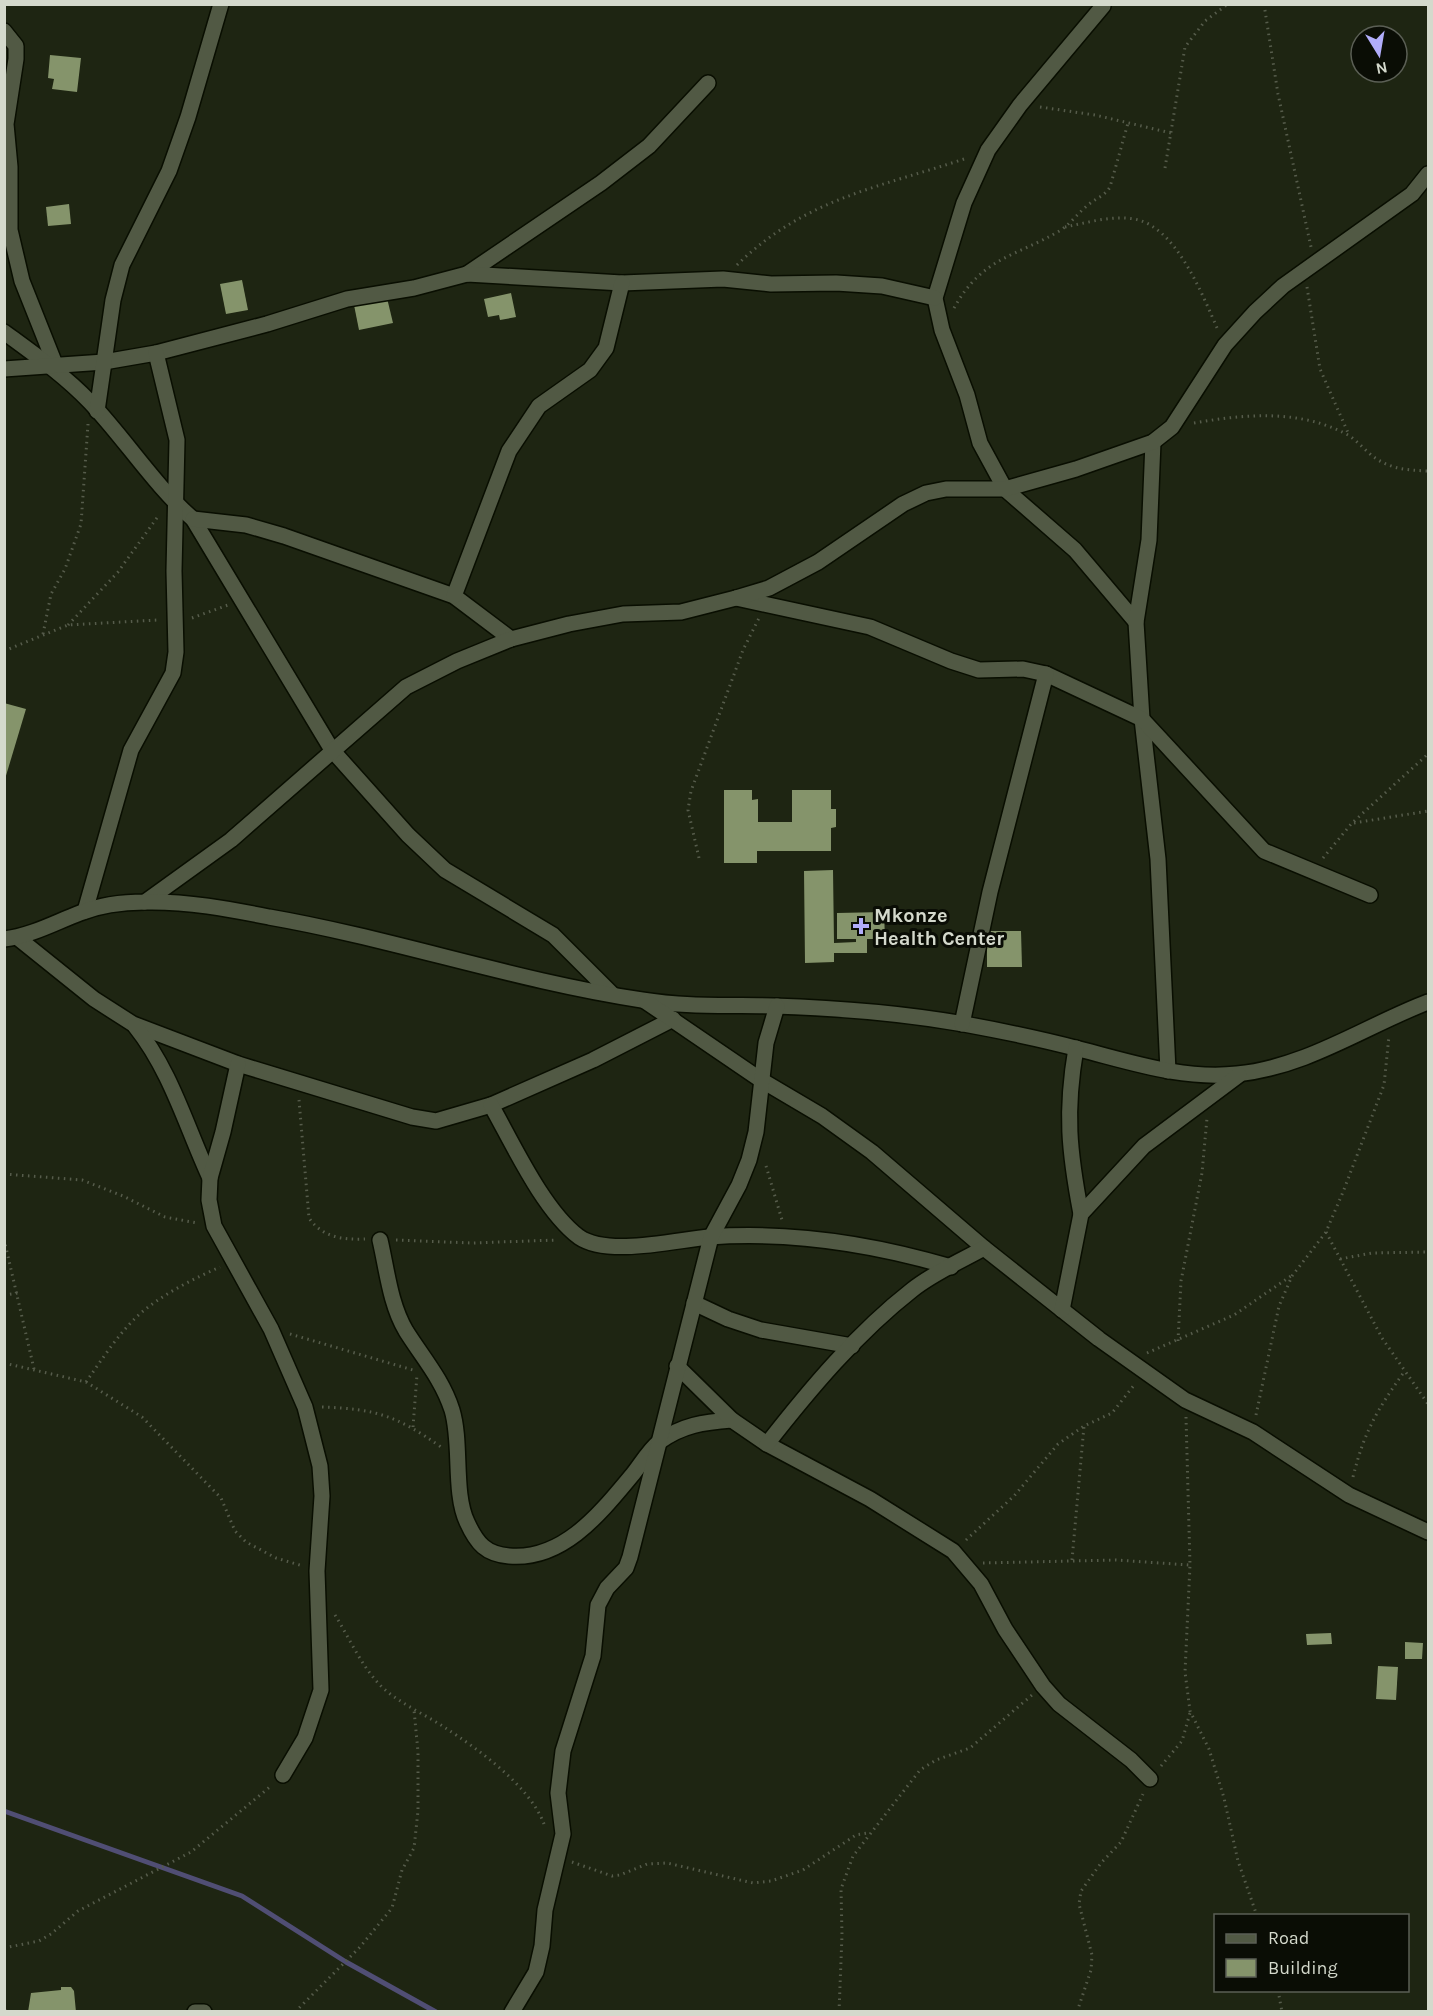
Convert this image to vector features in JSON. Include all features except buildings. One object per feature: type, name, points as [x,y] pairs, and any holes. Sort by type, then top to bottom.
[{"type":"street","points":[[93,406],[104,362],[113,300],[122,265],[168,171],[188,117],[221,4]]},
{"type":"street","points":[[1103,6],[1020,105],[988,150],[964,203],[935,298],[942,330],[967,395],[980,442],[1005,489],[1075,550],[1136,622]]},
{"type":"street","points":[[4,31],[16,46],[6,124],[10,167],[10,230],[22,281],[52,364]]},
{"type":"street","points":[[467,274],[601,183],[649,146],[708,83]]},
{"type":"street","points":[[145,902],[231,840],[406,687],[458,660],[511,639],[624,614],[681,612],[769,588],[818,562],[903,504],[926,493],[946,489],[1005,489],[1153,442],[1172,427],[1225,345],[1255,312],[1310,267],[1412,194],[1428,174]]},
{"type":"street","points":[[4,369],[104,362],[156,353],[267,324],[347,299],[414,288],[467,274],[622,283],[723,279],[771,284],[882,286],[935,298]]},
{"type":"street","points":[[454,596],[509,451],[539,406],[590,370],[606,348],[622,283]]},
{"type":"street","points":[[4,332],[52,364],[93,406],[174,502],[193,519],[332,750],[408,835],[445,870],[554,935],[612,994]]},
{"type":"street","points":[[85,910],[131,750],[173,673],[176,619],[174,502],[177,440],[156,353]]},
{"type":"street","points":[[1153,442],[1149,540],[1136,622],[1142,719],[1158,859],[1168,1071]]},
{"type":"street","points":[[193,519],[246,525],[323,548],[418,585],[454,596],[511,639]]},
{"type":"street","points":[[736,598],[870,627],[951,661],[979,669],[1023,669],[1046,674],[1142,719],[1205,784],[1252,840],[1275,856],[1315,870],[1370,895]]},
{"type":"street","points":[[962,1024],[993,882],[1046,674]]},
{"type":"street","points":[[11,938],[85,910],[145,902],[211,906],[314,924],[645,1001],[873,1012],[962,1024],[1076,1048],[1168,1071],[1205,1075],[1239,1074],[1302,1059],[1341,1043],[1390,1017],[1428,1002]]},
{"type":"street","points":[[11,938],[94,999],[133,1024],[238,1064],[412,1117],[436,1121],[491,1105],[593,1060],[673,1020]]},
{"type":"street","points":[[645,1001],[761,1080],[822,1116],[872,1152],[984,1248],[1062,1310],[1185,1400],[1252,1432],[1349,1495],[1428,1532]]},
{"type":"street","points":[[512,2012],[536,1972],[556,1857],[564,1834],[558,1793],[563,1750],[593,1656],[598,1605],[606,1588],[626,1568],[630,1557],[711,1237],[739,1185],[749,1160],[756,1132],[766,1043],[777,1006]]},
{"type":"street","points":[[133,1024],[153,1050],[166,1073],[210,1178]]},
{"type":"street","points":[[1062,1310],[1081,1214],[1068,1127],[1068,1091],[1076,1048]]},
{"type":"street","points":[[238,1064],[210,1178],[209,1200],[214,1226],[271,1329],[305,1407],[320,1466],[322,1532],[317,1588],[322,1663],[321,1690],[305,1738],[283,1775]]},
{"type":"street","points":[[1081,1214],[1144,1146],[1239,1074]]},
{"type":"street","points":[[491,1105],[531,1177],[562,1220],[581,1238],[606,1245],[711,1237],[839,1240],[900,1252],[951,1267]]},
{"type":"street","points":[[380,1240],[396,1311],[406,1331],[439,1378],[446,1394],[456,1428],[465,1520],[479,1545],[493,1555],[518,1557],[549,1550],[578,1533],[606,1506],[657,1444],[681,1428],[701,1422],[732,1420]]},
{"type":"street","points":[[767,1444],[806,1394],[852,1346],[913,1289],[984,1248]]},
{"type":"street","points":[[694,1302],[728,1319],[761,1330],[852,1346]]},
{"type":"street","points":[[677,1366],[732,1420],[767,1444],[870,1499],[953,1551],[966,1564],[1043,1686],[1059,1704],[1124,1754],[1150,1779]]},
{"type":"street","points":[[195,2012],[204,2012]]},
{"type":"path","points":[[1165,168],[1185,47],[1205,21],[1228,4]]},
{"type":"path","points":[[1264,4],[1310,267],[1320,369],[1349,435]]},
{"type":"path","points":[[1020,105],[1128,123],[1171,133]]},
{"type":"path","points":[[1064,228],[1090,203],[1108,191],[1128,123]]},
{"type":"path","points":[[723,279],[758,245],[799,216],[841,197],[988,150]]},
{"type":"path","points":[[942,330],[959,298],[977,275],[1009,254],[1064,228],[1115,218],[1135,219],[1156,226],[1166,236],[1190,273],[1225,345]]},
{"type":"path","points":[[43,634],[51,594],[69,560],[81,524],[93,406]]},
{"type":"path","points":[[1172,427],[1256,415],[1285,416],[1316,422],[1349,435],[1386,466],[1428,471]]},
{"type":"path","points":[[68,625],[118,572],[174,502]]},
{"type":"path","points":[[4,651],[68,625],[196,617],[241,600]]},
{"type":"path","points":[[699,858],[688,810],[691,791],[743,650],[765,606]]},
{"type":"path","points":[[1315,870],[1352,823],[1428,754]]},
{"type":"path","points":[[1352,823],[1428,811]]},
{"type":"path","points":[[1252,1432],[1279,1306],[1292,1276],[1326,1232],[1384,1085],[1390,1017]]},
{"type":"path","points":[[298,1083],[309,1218],[316,1228],[328,1235],[350,1239],[525,1243],[581,1238]]},
{"type":"path","points":[[1178,1341],[1181,1281],[1203,1173],[1209,1095]]},
{"type":"path","points":[[765,1165],[787,1238]]},
{"type":"path","points":[[4,1174],[82,1180],[165,1217],[214,1226]]},
{"type":"path","points":[[1326,1232],[1382,1338],[1428,1404]]},
{"type":"path","points":[[4,1239],[34,1370]]},
{"type":"path","points":[[1340,1259],[1371,1253],[1428,1252]]},
{"type":"path","points":[[86,1382],[106,1353],[142,1312],[188,1282],[232,1261]]},
{"type":"path","points":[[1131,1359],[1178,1341],[1234,1315],[1292,1276]]},
{"type":"path","points":[[4,1295],[18,1293]]},
{"type":"path","points":[[271,1329],[417,1371],[413,1427]]},
{"type":"path","points":[[4,1364],[86,1382],[142,1417],[221,1498],[235,1531],[246,1542],[276,1558],[317,1571]]},
{"type":"path","points":[[953,1551],[1014,1496],[1058,1444],[1084,1426],[1112,1413],[1145,1370]]},
{"type":"path","points":[[1349,1495],[1361,1445],[1372,1418],[1404,1372]]},
{"type":"path","points":[[1185,1400],[1190,1565],[1185,1672],[1190,1711],[1209,1749],[1224,1798],[1238,1861],[1256,1914]]},
{"type":"path","points":[[305,1407],[361,1410],[384,1415],[413,1427],[458,1460]]},
{"type":"path","points":[[1072,1560],[1084,1426]]},
{"type":"path","points":[[966,1564],[1072,1560],[1190,1565]]},
{"type":"path","points":[[317,1588],[370,1674],[384,1689],[468,1743],[520,1786],[539,1811],[546,1831]]},
{"type":"path","points":[[839,2012],[841,1889],[853,1856],[868,1833],[920,1770],[936,1760],[970,1748],[1043,1686]]},
{"type":"path","points":[[295,2012],[369,1939],[392,1908],[402,1870],[414,1848],[418,1811],[418,1752],[414,1710]]},
{"type":"path","points":[[1077,2012],[1088,1979],[1092,1955],[1079,1904],[1081,1891],[1101,1863],[1121,1842],[1150,1779],[1182,1741],[1190,1711]]},
{"type":"path","points":[[4,1948],[39,1941],[51,1935],[78,1911],[191,1852],[283,1775]]},
{"type":"path","points":[[556,1857],[612,1876],[647,1864],[667,1863],[753,1883],[778,1880],[803,1870],[856,1835],[868,1833]]},
{"type":"path","points":[[1278,1992],[1282,2012]]},
{"type":"path","points":[[4,2004],[6,2012]]},
{"type":"waterway","points":[[4,1811],[242,1896],[346,1962],[436,2012]]},
{"type":"place","name":"Mkonze Health Center","points":[[861,926]]}]
